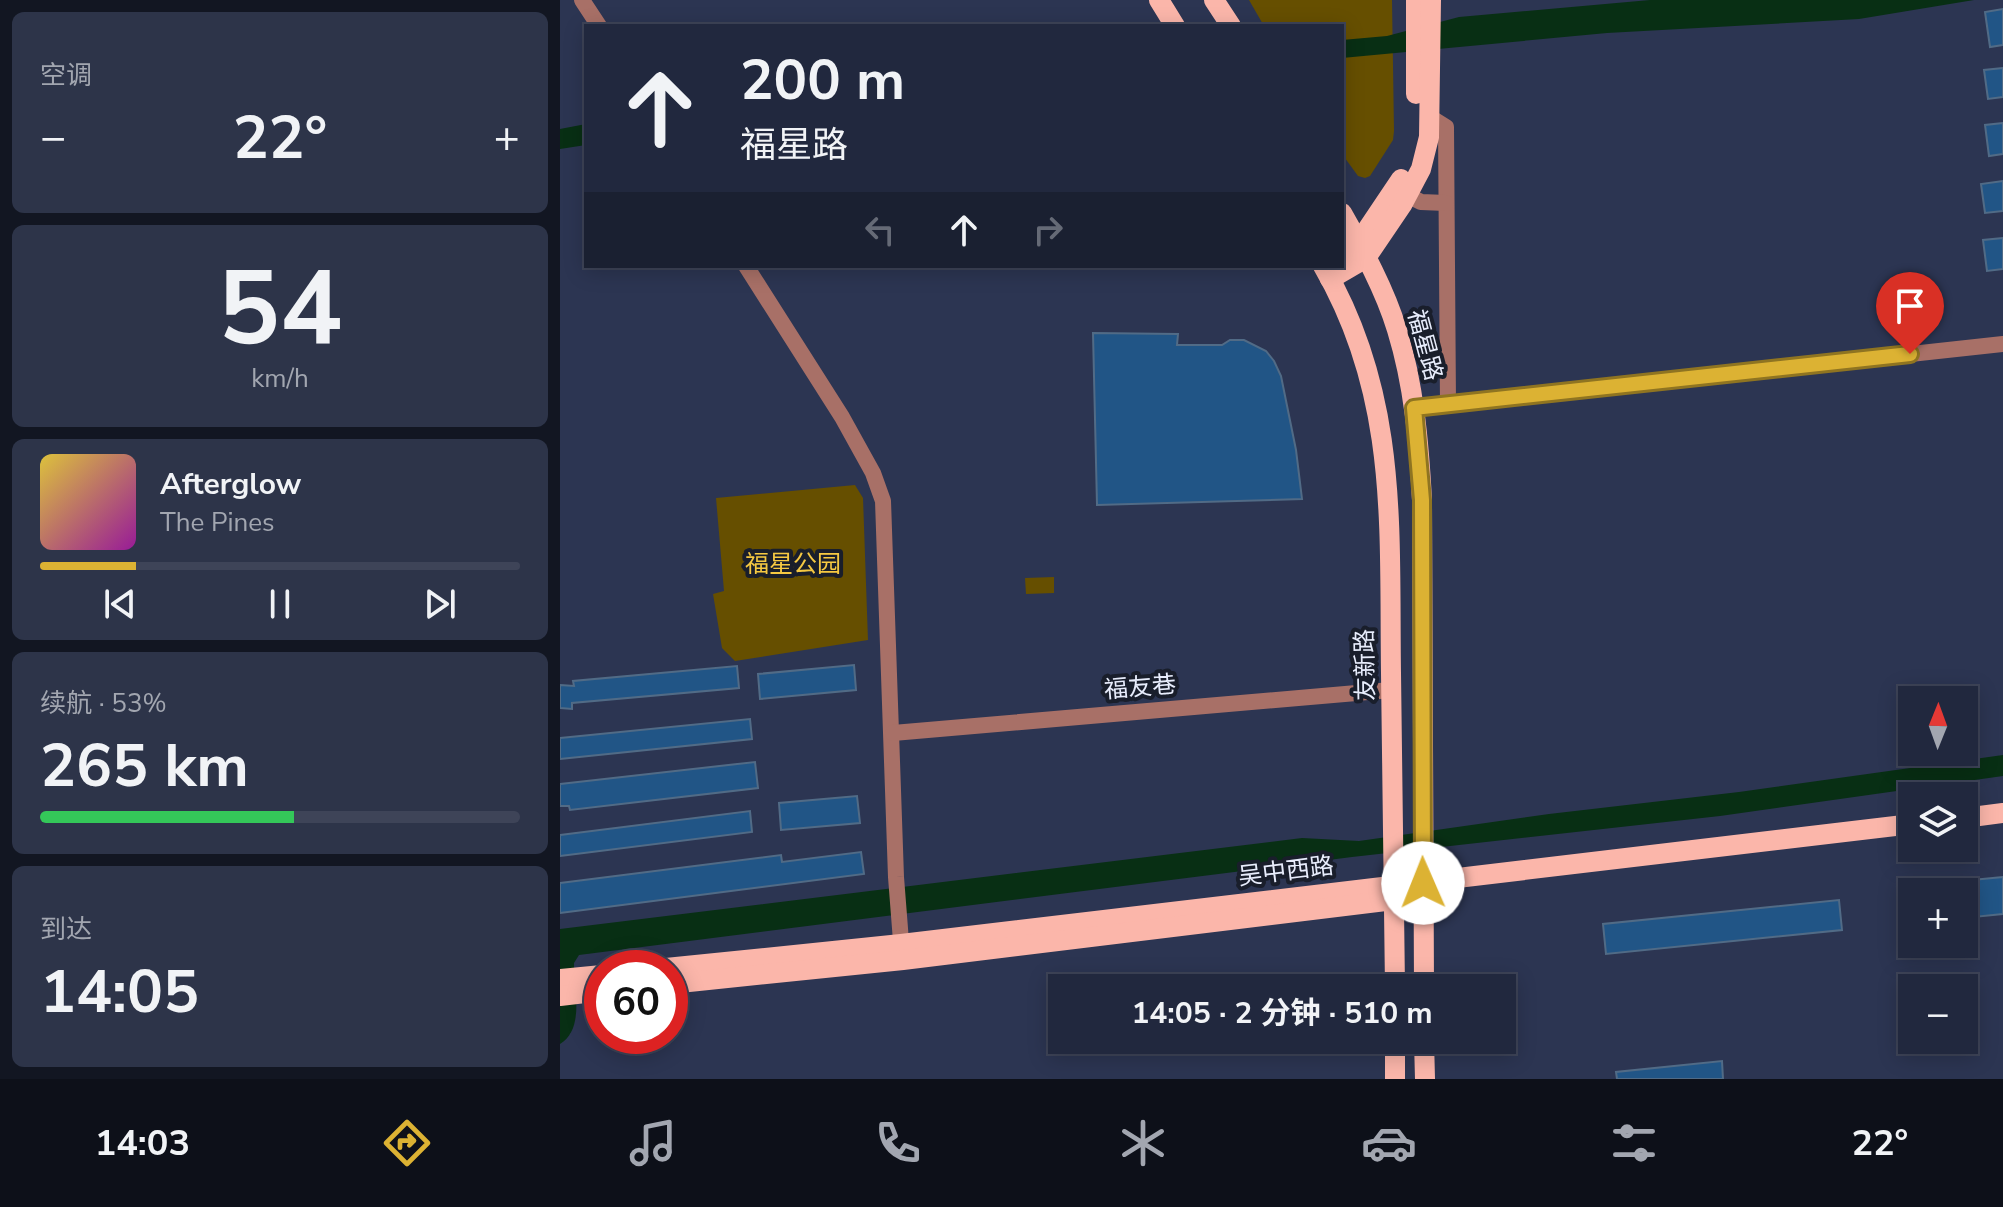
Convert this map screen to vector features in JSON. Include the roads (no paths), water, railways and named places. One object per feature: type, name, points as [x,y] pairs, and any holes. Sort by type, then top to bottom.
[{"type":"main road","points":[[1159,0],[1174,24]]},
{"type":"main road","points":[[1214,0],[1230,24]]},
{"type":"main road","points":[[1355,251],[1407,195],[1425,159],[1430,117],[1423,6]]},
{"type":"main road","points":[[1355,251],[1390,197],[1412,154],[1424,54]]},
{"type":"main road","name":"福星路","points":[[1344,219],[1355,251],[1397,327],[1414,408],[1422,500],[1423,890]]},
{"type":"main road","name":"友新路","points":[[1326,272],[1360,345],[1375,398],[1387,468],[1395,974]]},
{"type":"main road","points":[[1978,816],[2003,813]]},
{"type":"main road","name":"吴中西路","points":[[1423,890],[1898,826]]},
{"type":"main road","points":[[1978,830],[2003,827]]},
{"type":"main road","name":"吴中西路","points":[[688,982],[1394,892],[1898,839]]},
{"type":"main road","points":[[1423,890],[1424,974]]},
{"type":"main road","name":"吴中西路","points":[[688,967],[902,952]]},
{"type":"main road","points":[[560,996],[584,984]]},
{"type":"main road","points":[[1395,1054],[1395,1079]]},
{"type":"main road","points":[[1424,1054],[1425,1079]]},
{"type":"street","points":[[582,0],[598,24]]},
{"type":"street","points":[[1430,117],[1446,127],[1448,404]]},
{"type":"street","points":[[1407,195],[1421,202],[1446,203]]},
{"type":"street","points":[[747,268],[842,417],[873,473],[883,501],[896,877],[902,952]]},
{"type":"street","points":[[1414,408],[2003,344]]},
{"type":"street","name":"福友巷","points":[[893,733],[1391,690]]},
{"type":"park label","name":"福星公园","points":[[793,564]]}]
